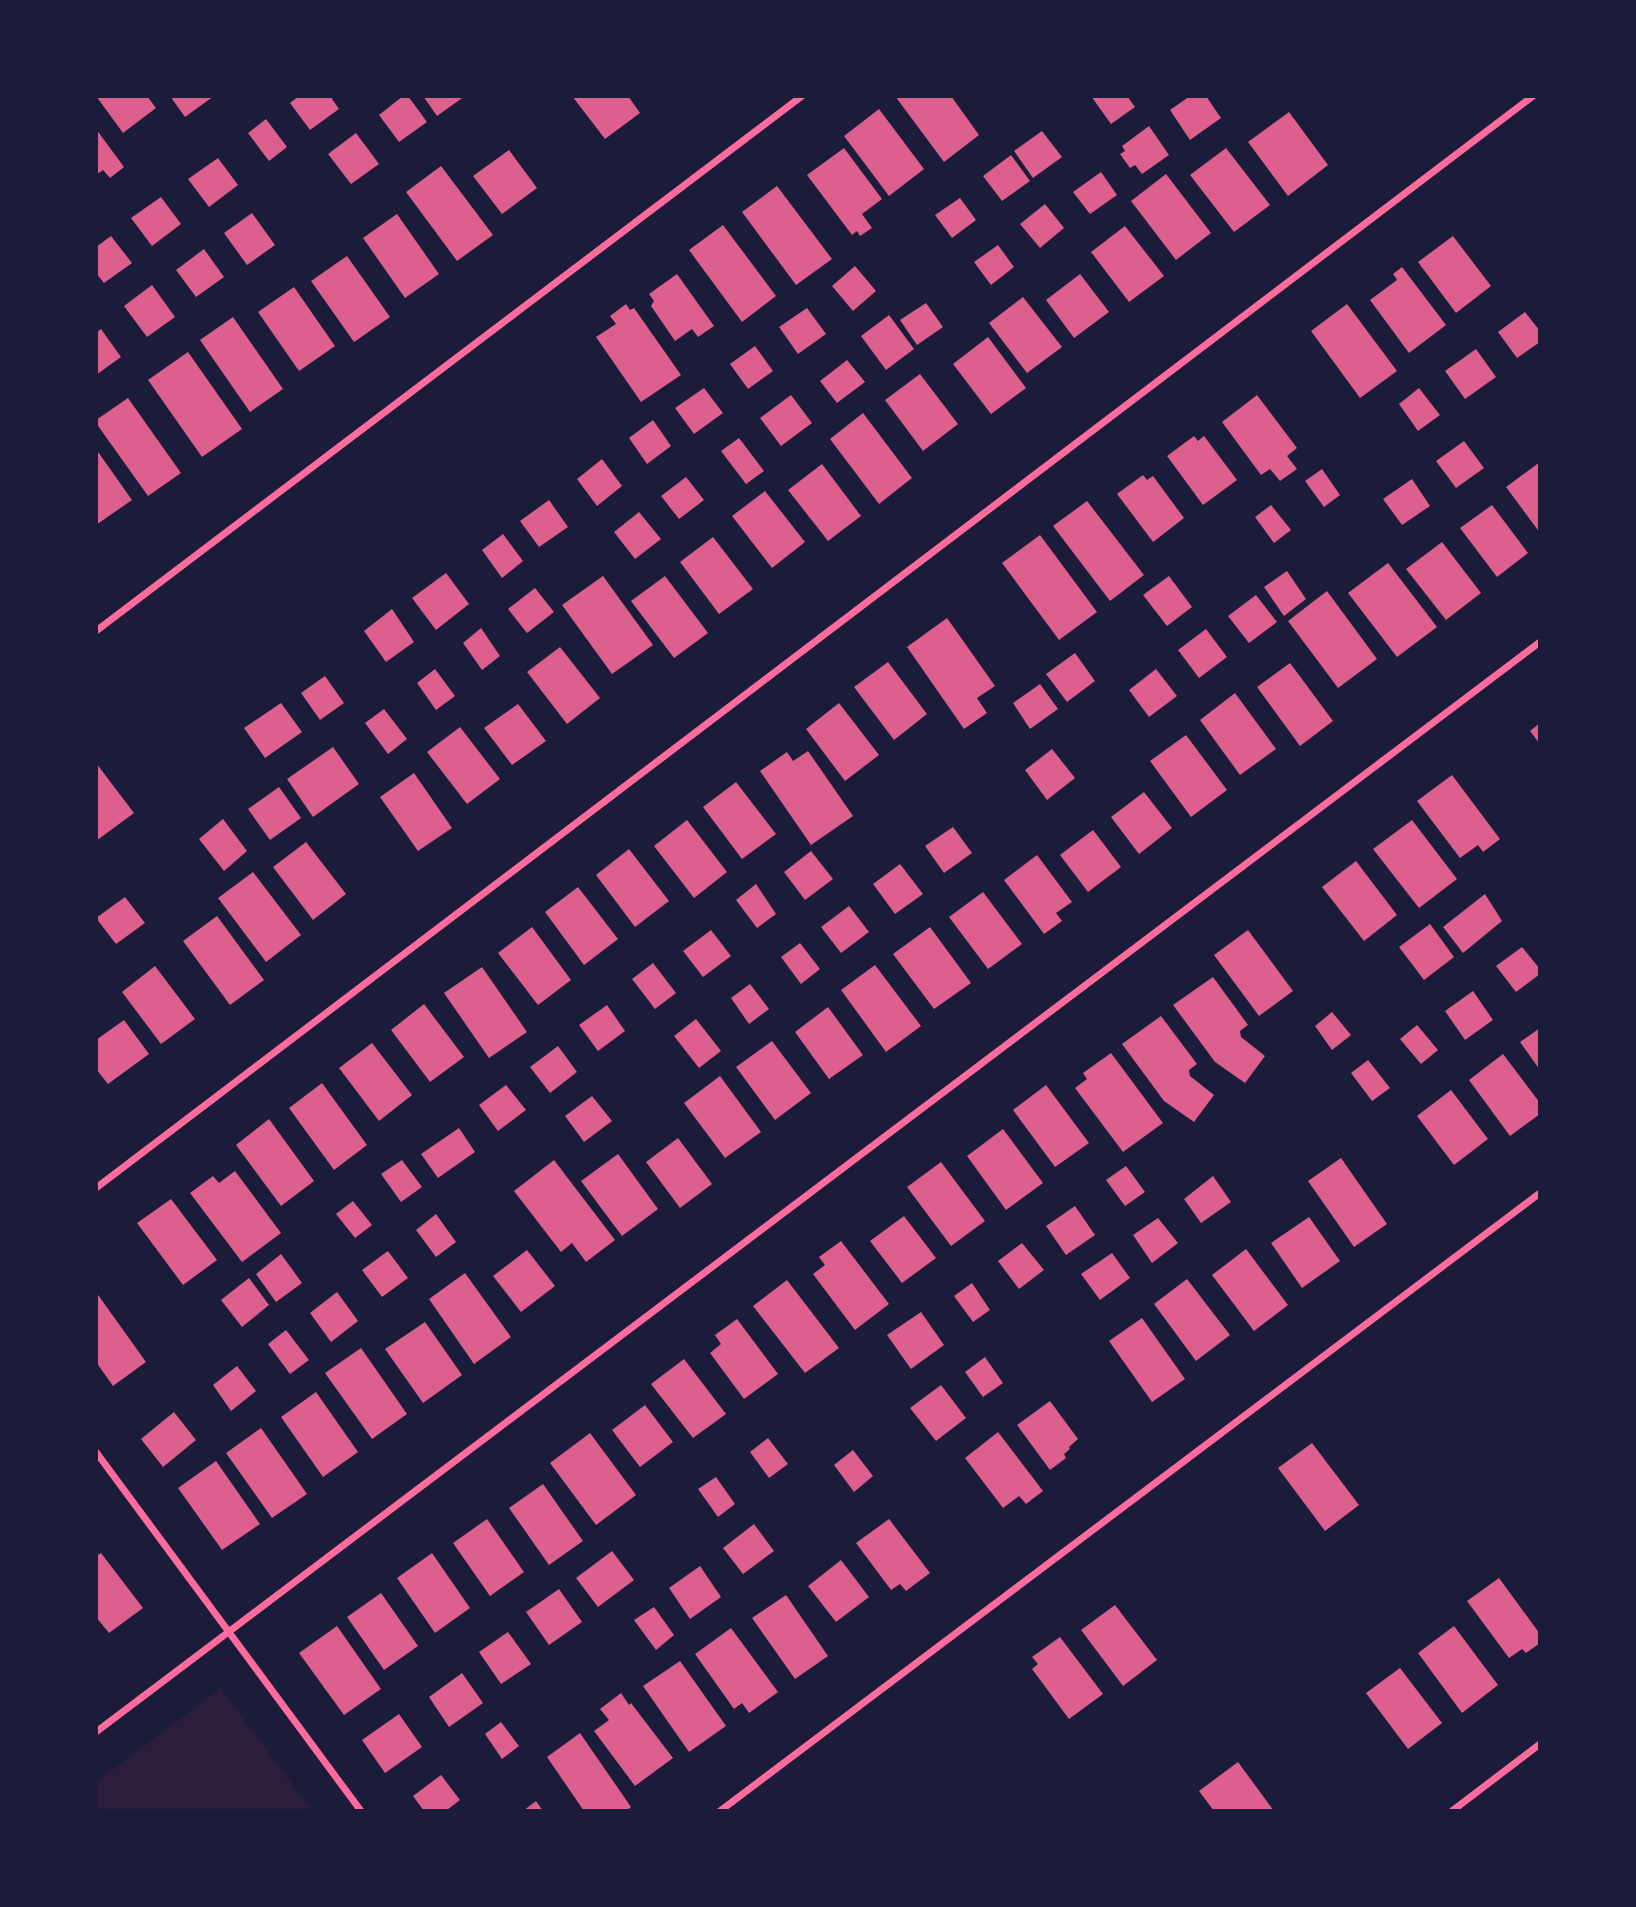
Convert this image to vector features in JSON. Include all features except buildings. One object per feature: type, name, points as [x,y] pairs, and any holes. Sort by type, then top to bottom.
[{"type":"street","points":[[96,631],[802,96]]},
{"type":"street","points":[[96,1188],[1533,96]]},
{"type":"street","points":[[96,1732],[1540,642]]},
{"type":"street","points":[[720,1811],[1540,1193]]},
{"type":"street","points":[[96,1452],[361,1811]]},
{"type":"street","points":[[1452,1811],[1540,1744]]},
{"type":"shaded area","points":[[221,1688],[312,1811],[96,1811],[96,1782]]}]
